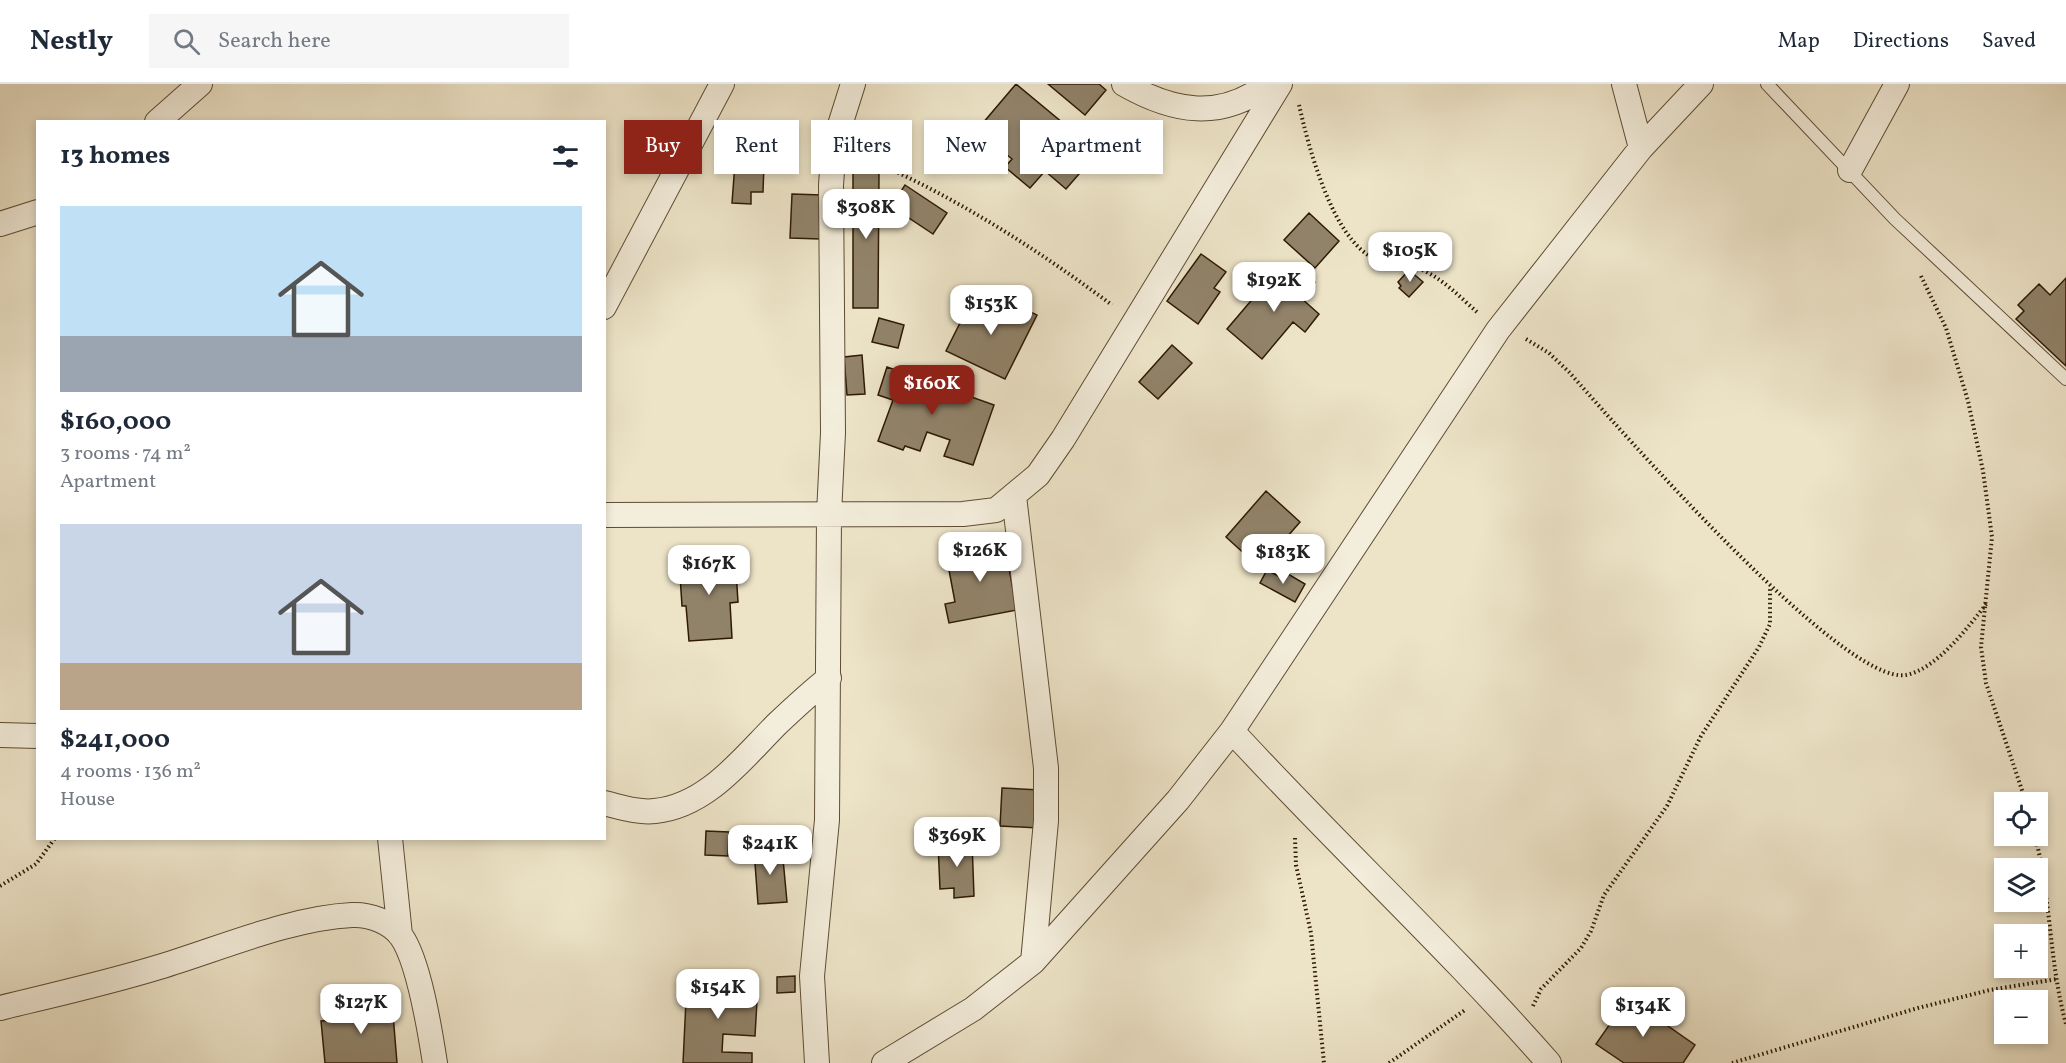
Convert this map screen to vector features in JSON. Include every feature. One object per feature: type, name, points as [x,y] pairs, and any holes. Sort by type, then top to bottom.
[{"type":"street","points":[[159,120],[200,84]]},
{"type":"street","points":[[606,304],[723,84]]},
{"type":"street","points":[[840,120],[853,84]]},
{"type":"street","points":[[1124,84],[1143,95],[1198,111],[1241,102],[1268,84]]},
{"type":"street","points":[[606,515],[963,514],[996,510],[1038,475],[1063,439],[1280,84]]},
{"type":"street","points":[[1624,84],[1641,148]]},
{"type":"street","points":[[884,1063],[973,1009],[1033,962],[1164,816],[1232,731],[1498,330],[1641,148],[1701,84]]},
{"type":"street","points":[[1850,170],[1898,84]]},
{"type":"street","points":[[817,1063],[812,976],[827,820],[829,514],[832,433],[832,174]]},
{"type":"street","points":[[0,224],[36,213]]},
{"type":"street","points":[[1014,496],[1046,768],[1046,822],[1033,962]]},
{"type":"street","points":[[606,804],[636,811],[654,811],[674,807],[700,796],[725,776],[801,701],[829,678]]},
{"type":"street","points":[[1232,731],[1294,798],[1488,994],[1549,1063]]},
{"type":"street","points":[[0,735],[36,736]]},
{"type":"street","points":[[390,840],[395,866],[400,934],[412,960],[435,1063]]},
{"type":"street","points":[[395,866],[409,840]]},
{"type":"street","points":[[0,1008],[158,967],[262,933],[332,918],[354,915],[374,917],[400,934]]},
{"type":"lane","points":[[1767,84],[1951,274],[2066,379]]},
{"type":"path","points":[[1299,103],[1322,183],[1340,224],[1355,242],[1374,259],[1420,269],[1434,276],[1498,330],[1535,342],[1549,353],[1770,586],[1851,654],[1882,670],[1906,675],[1929,663],[1959,638],[1987,603]]},
{"type":"path","points":[[899,174],[932,189],[990,223],[1060,267],[1135,321]]},
{"type":"path","points":[[1921,274],[1946,328],[1968,401],[1983,471],[1992,537],[1981,646],[1986,683],[2023,792]]},
{"type":"path","points":[[1531,1042],[1535,997],[1581,948],[1591,931],[1604,895],[1667,806],[1701,736],[1759,647],[1770,624],[1770,586]]},
{"type":"path","points":[[1294,798],[1296,865],[1311,933],[1324,1063]]},
{"type":"path","points":[[0,886],[36,864],[54,840]]},
{"type":"path","points":[[2038,846],[2066,1024]]},
{"type":"path","points":[[1732,1063],[1918,1008],[1989,990],[2057,979]]},
{"type":"path","points":[[1389,1063],[1488,994]]},
{"type":"building","points":[[1016,84],[1059,120],[1020,120],[1020,174],[1042,174],[1030,188],[1008,170],[1008,164],[1012,159],[1008,156],[1008,120],[985,120]]},
{"type":"building","points":[[1048,84],[1099,84],[1106,90],[1085,115]]},
{"type":"building","points":[[734,174],[764,174],[763,192],[751,192],[751,204],[732,203]]},
{"type":"building","points":[[853,174],[879,174],[878,308],[853,308]]},
{"type":"building","points":[[1048,174],[1079,174],[1066,189]]},
{"type":"building","points":[[905,185],[947,213],[933,234],[891,206]]},
{"type":"building","points":[[792,194],[822,195],[820,239],[790,238]]},
{"type":"building","points":[[1309,213],[1339,241],[1315,268],[1284,240]]},
{"type":"building","points":[[1201,254],[1226,272],[1214,288],[1220,292],[1198,324],[1167,301]]},
{"type":"building","points":[[1298,268],[1315,282],[1301,298],[1319,314],[1305,332],[1293,322],[1262,359],[1227,329],[1273,275],[1284,285]]},
{"type":"building","points":[[1409,270],[1423,282],[1409,297],[1399,288],[1401,286],[1398,282]]},
{"type":"building","points":[[2066,278],[2066,366],[2016,319],[2024,311],[2018,305],[2039,284],[2050,295]]},
{"type":"building","points":[[974,295],[994,306],[991,310],[1003,316],[1010,302],[1037,315],[1005,379],[946,351]]},
{"type":"building","points":[[879,318],[904,325],[898,348],[872,342]]},
{"type":"building","points":[[1172,345],[1192,363],[1158,399],[1139,382]]},
{"type":"building","points":[[862,355],[865,394],[847,395],[844,357]]},
{"type":"building","points":[[887,367],[994,405],[973,465],[944,456],[950,440],[927,432],[920,451],[905,446],[903,450],[878,441],[893,400],[878,395]]},
{"type":"building","points":[[1266,491],[1300,522],[1260,568],[1226,537]]},
{"type":"building","points":[[1004,543],[1017,610],[949,623],[945,604],[955,602],[946,554]]},
{"type":"building","points":[[735,556],[738,602],[730,603],[732,638],[689,641],[686,606],[682,606],[679,560]]},
{"type":"building","points":[[1267,570],[1280,577],[1283,571],[1305,584],[1295,602],[1260,583]]},
{"type":"building","points":[[1002,788],[1040,790],[1038,828],[1000,826]]},
{"type":"building","points":[[706,831],[729,832],[728,856],[705,855]]},
{"type":"building","points":[[972,842],[974,896],[954,898],[954,888],[940,889],[938,843]]},
{"type":"building","points":[[782,848],[787,902],[758,904],[754,850]]},
{"type":"building","points":[[795,976],[795,992],[777,993],[777,977]]},
{"type":"building","points":[[687,980],[758,983],[755,1036],[723,1034],[722,1052],[752,1053],[752,1063],[683,1063]]},
{"type":"building","points":[[1628,998],[1695,1045],[1683,1063],[1624,1063],[1596,1044]]},
{"type":"building","points":[[392,1002],[397,1063],[325,1063],[321,1021],[336,1020],[335,1007]]}]
